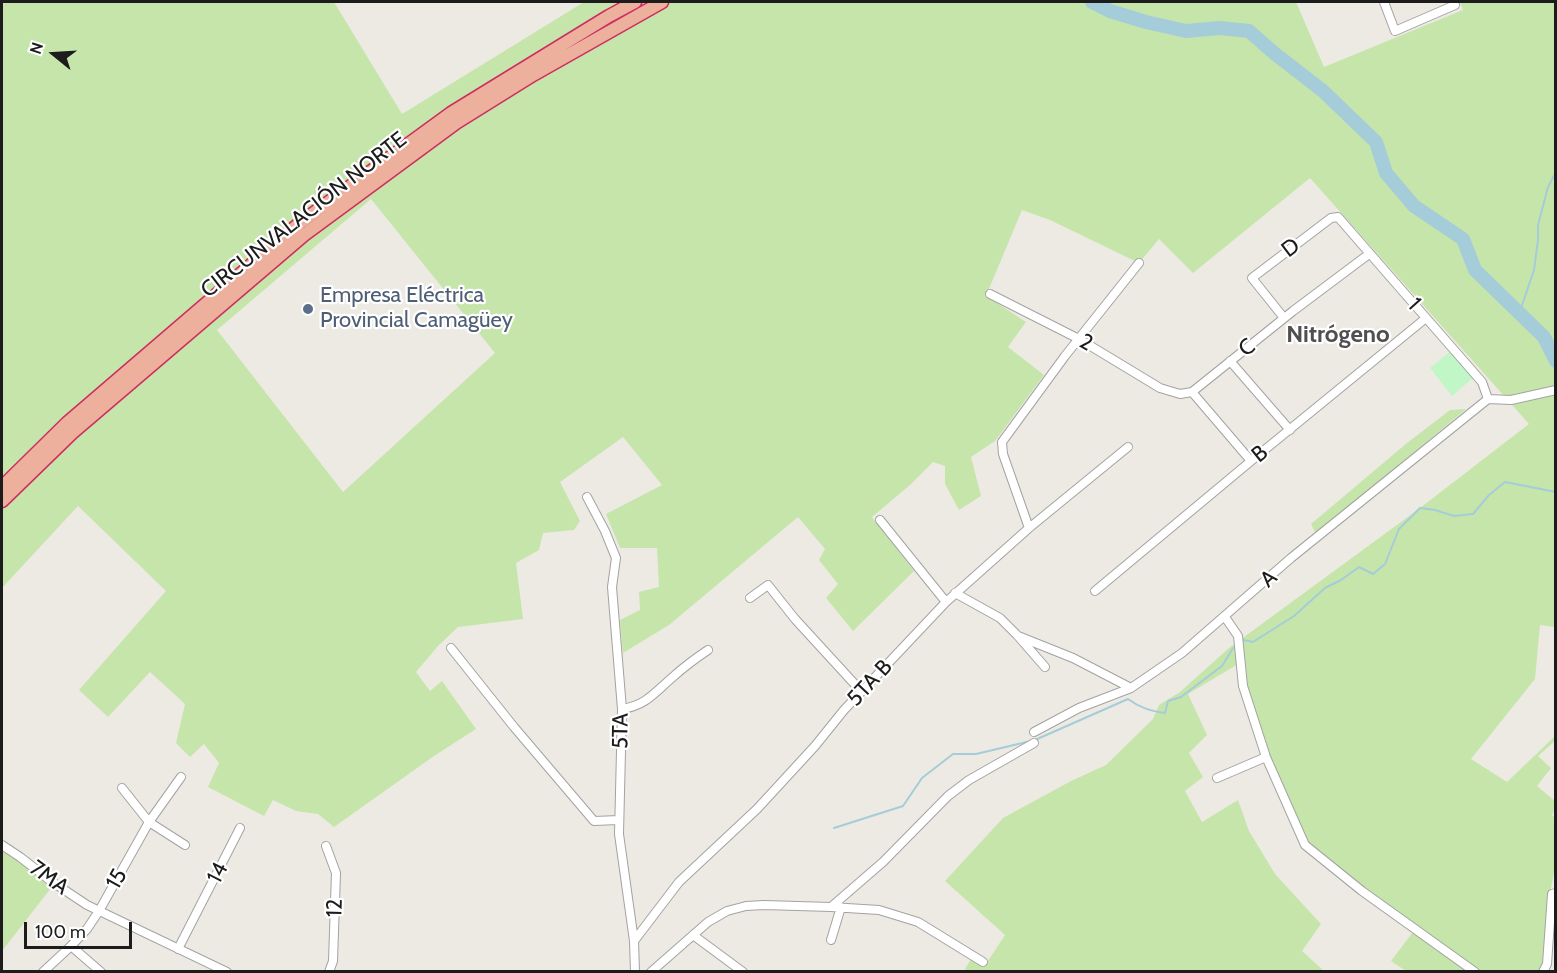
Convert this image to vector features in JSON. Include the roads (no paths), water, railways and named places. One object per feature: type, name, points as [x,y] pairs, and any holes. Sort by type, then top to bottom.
[{"type":"highway","name":"CIRCUNVALACIÓN NORTE","points":[[2,487],[67,423],[300,223],[451,113],[635,2]]},
{"type":"highway","name":"CIRCUNVALACIÓN NORTE","points":[[2,501],[72,433],[304,235],[456,123],[533,75],[662,2]]},
{"type":"street","points":[[1384,2],[1395,31],[1454,3]]},
{"type":"street","name":"1","points":[[1331,218],[1338,218],[1482,382],[1488,399]]},
{"type":"street","name":"D","points":[[1284,318],[1251,278],[1331,218]]},
{"type":"street","name":"C","points":[[1192,392],[1369,254]]},
{"type":"street","points":[[1029,528],[1003,454],[1002,442],[1065,356],[1139,263]]},
{"type":"street","name":"2","points":[[990,294],[1079,339],[1160,388],[1180,393],[1192,392]]},
{"type":"street","name":"B","points":[[1095,591],[1426,318]]},
{"type":"street","points":[[1230,361],[1290,430]]},
{"type":"street","points":[[1488,399],[1511,400],[1556,390]]},
{"type":"street","points":[[1192,392],[1251,461]]},
{"type":"street","name":"A","points":[[1034,732],[1079,708],[1131,688],[1182,653],[1292,558],[1488,399]]},
{"type":"street","name":"5TA B","points":[[634,941],[679,882],[757,809],[815,746],[861,691],[955,593],[1029,528],[1128,447]]},
{"type":"street","name":"5TA","points":[[587,497],[616,558],[612,587],[622,709],[619,834],[634,941],[635,972]]},
{"type":"street","points":[[880,520],[946,602]]},
{"type":"street","points":[[750,598],[768,585],[861,691]]},
{"type":"street","points":[[955,593],[999,618],[1045,667]]},
{"type":"street","points":[[1225,617],[1238,636],[1243,686],[1266,757],[1305,845],[1362,891],[1475,972]]},
{"type":"street","points":[[1018,636],[1073,657],[1131,688]]},
{"type":"street","points":[[451,648],[594,821],[619,820]]},
{"type":"street","points":[[622,709],[647,701],[708,650]]},
{"type":"street","points":[[831,907],[884,862],[948,796],[969,780],[1034,743]]},
{"type":"street","points":[[1217,778],[1266,757]]},
{"type":"street","name":"15","points":[[43,972],[87,928],[149,822],[181,777]]},
{"type":"street","points":[[122,788],[149,822],[185,845]]},
{"type":"street","name":"14","points":[[178,949],[240,828]]},
{"type":"street","name":"7MA","points":[[2,845],[51,881],[99,911],[227,972]]},
{"type":"street","name":"12","points":[[326,846],[336,873],[333,961],[329,972]]},
{"type":"street","points":[[1548,966],[1554,893]]},
{"type":"street","points":[[651,972],[708,922],[727,911],[746,906],[764,905],[879,910],[918,922],[983,962]]},
{"type":"street","points":[[831,940],[841,907]]},
{"type":"street","points":[[693,935],[743,972]]},
{"type":"street","points":[[71,946],[101,972]]},
{"type":"waterway","points":[[1092,2],[1110,11],[1186,31],[1220,28],[1249,31],[1323,91],[1376,142],[1386,173],[1414,206],[1463,239],[1475,270],[1544,337],[1556,361]]},
{"type":"waterway","points":[[1519,314],[1534,270],[1538,225],[1548,187],[1556,172]]},
{"type":"waterway","points":[[1243,640],[1253,642],[1294,616],[1325,588],[1359,567],[1373,574],[1385,564],[1399,529],[1420,508],[1454,516],[1473,514],[1489,495],[1505,482],[1556,492]]},
{"type":"waterway","points":[[834,828],[903,806],[922,778],[953,754],[976,754],[1035,740],[1128,699],[1146,709],[1165,713],[1168,701],[1181,697],[1222,666],[1233,648]]},
{"type":"place","name":"Empresa Eléctrica Provincial Camagüey","points":[[308,309]]},
{"type":"district","name":"Nitrógeno","points":[[1338,335]]}]
